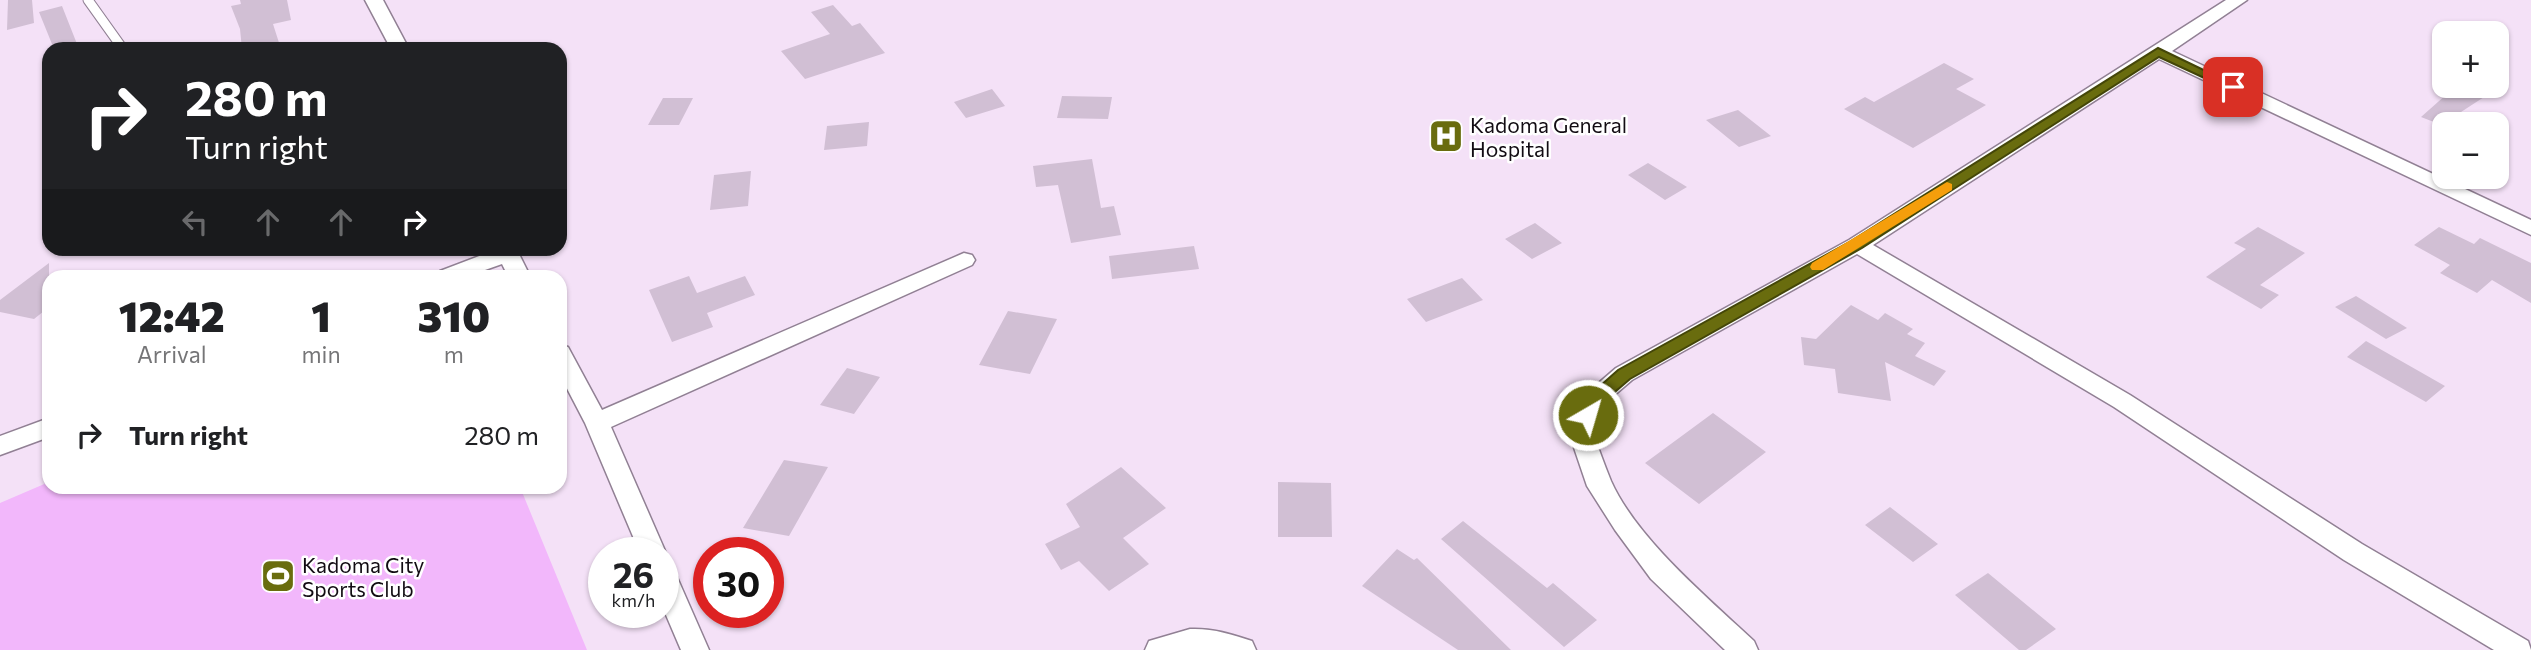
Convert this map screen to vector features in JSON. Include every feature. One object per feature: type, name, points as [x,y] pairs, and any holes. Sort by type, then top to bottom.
[{"type":"street","points":[[374,0],[396,42]]},
{"type":"street","points":[[1744,650],[1661,571],[1600,486],[1580,430],[1595,399],[1624,374],[1857,245],[2238,0]]},
{"type":"street","points":[[2158,51],[2531,228]]},
{"type":"street","points":[[1857,245],[2122,401],[2353,552],[2518,650]]},
{"type":"street","points":[[462,270],[494,256]]},
{"type":"street","points":[[597,423],[964,260]]},
{"type":"street","points":[[567,367],[597,423],[646,537]]},
{"type":"street","points":[[0,446],[42,430]]},
{"type":"street","points":[[679,613],[695,650]]},
{"type":"street","points":[[1160,650],[1177,642],[1208,639],[1242,650]]},
{"type":"lane","points":[[88,0],[118,42]]},
{"type":"shaded area","name":"Kadoma City Sports Club","points":[[42,485],[42,494],[523,494],[587,650],[0,650],[0,503]]},
{"type":"building","points":[[8,0],[32,0],[34,23],[7,30]]},
{"type":"building","points":[[240,0],[287,0],[291,20],[273,24],[279,42],[241,42],[240,29],[231,6],[241,4]]},
{"type":"building","points":[[833,5],[852,26],[860,23],[885,53],[805,79],[781,51],[830,34],[811,12]]},
{"type":"building","points":[[62,6],[76,42],[51,42],[39,12]]},
{"type":"building","points":[[1944,63],[1974,79],[1956,89],[1986,105],[1913,148],[1844,109],[1865,97],[1874,102]]},
{"type":"building","points":[[992,89],[1005,106],[966,118],[954,102]]},
{"type":"building","points":[[1062,96],[1112,97],[1108,119],[1057,118]]},
{"type":"building","points":[[663,98],[693,98],[679,125],[648,125]]},
{"type":"building","points":[[2442,98],[2483,98],[2461,112],[2432,112],[2432,121],[2421,117]]},
{"type":"building","points":[[1738,110],[1771,136],[1739,147],[1706,120]]},
{"type":"building","points":[[869,122],[867,146],[824,150],[827,126]]},
{"type":"building","points":[[1092,159],[1101,208],[1114,206],[1121,235],[1071,243],[1058,185],[1036,187],[1033,166]]},
{"type":"building","points":[[1648,163],[1687,187],[1665,200],[1628,175]]},
{"type":"building","points":[[751,171],[748,206],[710,210],[714,175]]},
{"type":"building","points":[[1535,223],[1562,243],[1532,259],[1505,239]]},
{"type":"building","points":[[2258,227],[2305,253],[2260,285],[2279,295],[2261,309],[2206,277],[2246,249],[2234,243]]},
{"type":"building","points":[[2439,227],[2474,244],[2480,238],[2531,263],[2531,303],[2492,280],[2477,293],[2440,273],[2450,265],[2414,245]]},
{"type":"building","points":[[1194,246],[1199,269],[1112,279],[1109,256]]},
{"type":"building","points":[[49,263],[49,270],[42,270],[42,313],[34,319],[0,312],[0,300]]},
{"type":"building","points":[[689,276],[697,293],[745,276],[755,295],[707,313],[713,327],[672,342],[649,290]]},
{"type":"building","points":[[1462,278],[1483,300],[1426,322],[1407,299]]},
{"type":"building","points":[[2356,296],[2407,328],[2386,339],[2335,307]]},
{"type":"building","points":[[1851,305],[1878,320],[1885,313],[1913,329],[1907,334],[1925,343],[1915,356],[1946,371],[1934,386],[1885,362],[1891,401],[1838,393],[1835,369],[1804,365],[1801,337],[1816,339]]},
{"type":"building","points":[[1008,311],[1057,319],[1030,374],[979,365]]},
{"type":"building","points":[[2366,341],[2445,386],[2426,402],[2347,357]]},
{"type":"building","points":[[847,368],[880,377],[854,414],[820,405]]},
{"type":"building","points":[[1713,413],[1766,452],[1699,504],[1645,463]]},
{"type":"building","points":[[784,460],[828,467],[789,536],[743,528]]},
{"type":"building","points":[[1121,467],[1166,508],[1123,538],[1149,564],[1109,591],[1079,561],[1061,570],[1045,544],[1080,527],[1066,504]]},
{"type":"building","points":[[1278,482],[1331,483],[1332,537],[1278,537]]},
{"type":"building","points":[[1890,507],[1938,544],[1913,562],[1865,525]]},
{"type":"building","points":[[1463,521],[1547,588],[1553,583],[1597,620],[1564,647],[1441,539]]},
{"type":"building","points":[[1397,549],[1414,560],[1417,558],[1511,650],[1458,650],[1362,586]]},
{"type":"building","points":[[1988,573],[2056,629],[2026,650],[2019,650],[1955,595]]},
{"type":"slow traffic","points":[[1817,267],[1857,245],[1947,187]]},
{"type":"place","name":"Kadoma General Hospital","points":[[1446,136]]},
{"type":"place","name":"Kadoma City Sports Club","points":[[278,576]]},
{"type":"route","points":[[1588,415],[1595,399],[1624,374],[1857,245],[2158,51],[2233,87]]}]
